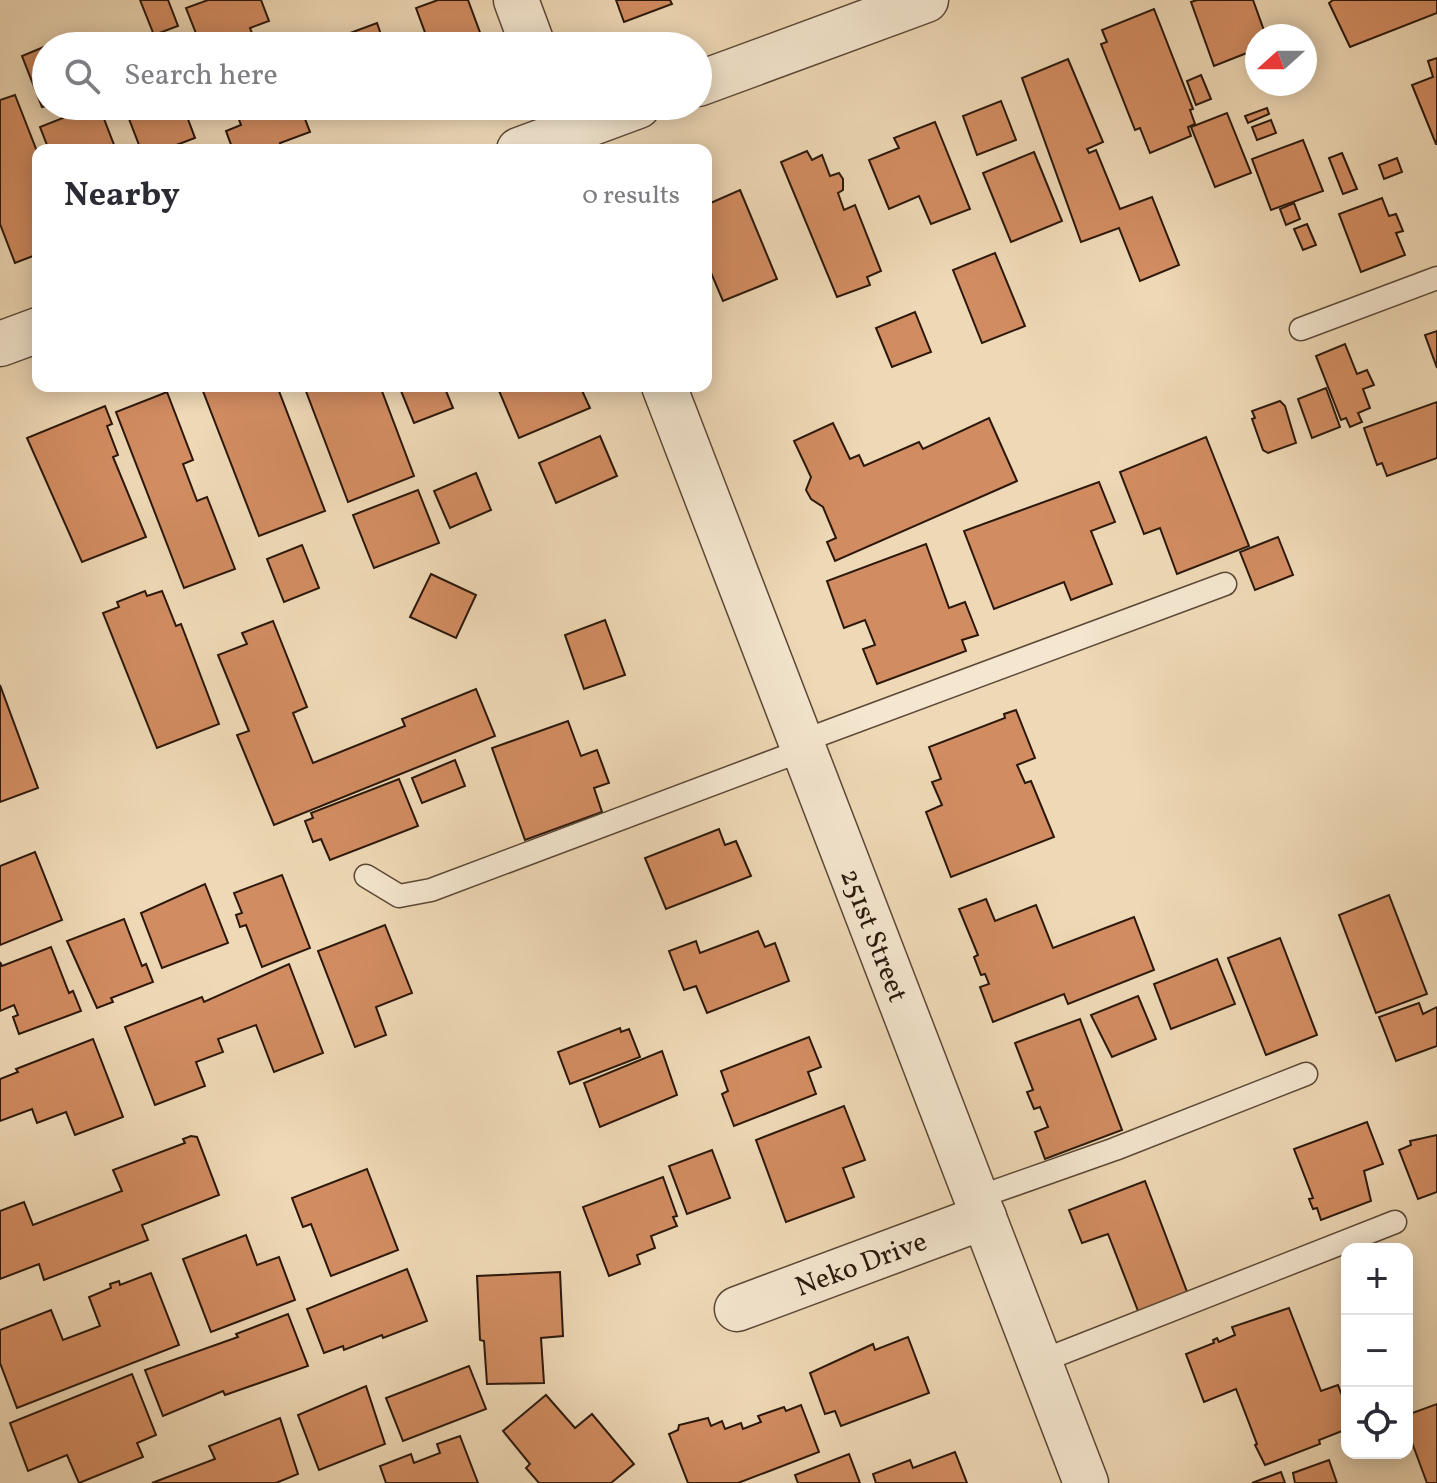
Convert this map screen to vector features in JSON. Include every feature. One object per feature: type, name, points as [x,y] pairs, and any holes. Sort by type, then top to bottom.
[{"type":"street","points":[[516,0],[528,32]]},
{"type":"street","points":[[712,79],[926,0]]},
{"type":"street","points":[[532,144],[594,120]]},
{"type":"street","points":[[0,344],[32,332]]},
{"type":"street","name":"251st Street","points":[[666,392],[1086,1483]]},
{"type":"street","name":"Neko Drive","points":[[737,1309],[980,1207]]},
{"type":"lane","points":[[1301,329],[1437,278]]},
{"type":"lane","points":[[366,876],[399,896],[431,890],[1225,584]]},
{"type":"lane","points":[[980,1207],[1115,1149],[1306,1074]]},
{"type":"lane","points":[[1039,1362],[1395,1222]]},
{"type":"building","points":[[140,0],[168,0],[178,26],[153,32]]},
{"type":"building","points":[[208,0],[261,0],[269,21],[250,28],[252,32],[195,32],[186,8]]},
{"type":"building","points":[[438,0],[468,0],[480,32],[425,32],[416,8]]},
{"type":"building","points":[[616,0],[670,0],[672,4],[624,22]]},
{"type":"building","points":[[1253,0],[1262,24],[1245,24],[1245,54],[1214,66],[1191,2]]},
{"type":"building","points":[[1333,0],[1437,0],[1437,13],[1350,47],[1329,3]]},
{"type":"building","points":[[1154,9],[1193,109],[1190,110],[1195,124],[1188,127],[1191,136],[1150,153],[1140,128],[1135,130],[1101,44],[1107,42],[1102,30]]},
{"type":"building","points":[[377,23],[380,32],[353,32]]},
{"type":"building","points":[[32,52],[32,82],[22,56]]},
{"type":"building","points":[[1437,58],[1436,144],[1412,85],[1433,77],[1428,61]]},
{"type":"building","points":[[1068,59],[1103,142],[1087,149],[1089,153],[1096,150],[1120,209],[1152,197],[1179,265],[1140,281],[1119,228],[1081,242],[1022,78]]},
{"type":"building","points":[[1201,75],[1211,99],[1196,105],[1187,81]]},
{"type":"building","points":[[15,95],[34,144],[32,256],[15,263],[0,224],[0,100]]},
{"type":"building","points":[[1001,101],[1016,140],[977,155],[963,116]]},
{"type":"building","points":[[1267,108],[1269,114],[1248,123],[1245,116]]},
{"type":"building","points":[[1227,113],[1251,173],[1215,187],[1191,127]]},
{"type":"building","points":[[58,120],[104,120],[114,144],[47,144],[40,127]]},
{"type":"building","points":[[129,120],[188,120],[195,138],[179,144],[139,144]]},
{"type":"building","points":[[239,120],[305,120],[310,132],[280,144],[231,144],[226,131],[241,125]]},
{"type":"building","points":[[1271,120],[1276,133],[1257,140],[1252,127]]},
{"type":"building","points":[[935,122],[970,209],[931,224],[919,196],[889,209],[869,160],[899,148],[894,138]]},
{"type":"building","points":[[1303,140],[1323,191],[1271,210],[1252,159]]},
{"type":"building","points":[[807,151],[812,160],[822,155],[830,176],[839,173],[843,179],[843,190],[838,193],[844,210],[855,205],[881,271],[867,277],[870,285],[837,297],[781,162]]},
{"type":"building","points":[[1034,152],[1062,221],[1011,242],[983,173]]},
{"type":"building","points":[[1342,153],[1357,189],[1343,194],[1329,158]]},
{"type":"building","points":[[1397,158],[1402,172],[1384,179],[1379,165]]},
{"type":"building","points":[[740,190],[777,279],[723,301],[712,275],[712,202]]},
{"type":"building","points":[[1382,198],[1389,216],[1396,214],[1403,231],[1396,233],[1405,255],[1361,272],[1339,214]]},
{"type":"building","points":[[1294,203],[1300,219],[1286,225],[1280,209]]},
{"type":"building","points":[[1307,224],[1316,245],[1303,250],[1294,229]]},
{"type":"building","points":[[995,253],[1025,326],[982,343],[953,270]]},
{"type":"building","points":[[915,312],[931,352],[892,367],[876,328]]},
{"type":"building","points":[[1437,331],[1437,368],[1425,335]]},
{"type":"building","points":[[1345,344],[1357,374],[1367,370],[1374,385],[1363,389],[1370,408],[1358,413],[1362,422],[1350,427],[1346,418],[1341,420],[1316,356]]},
{"type":"building","points":[[1326,388],[1340,427],[1312,438],[1298,399]]},
{"type":"building","points":[[167,392],[193,460],[183,464],[197,501],[207,497],[235,569],[184,588],[116,412]]},
{"type":"building","points":[[203,392],[279,392],[325,511],[259,536]]},
{"type":"building","points":[[306,392],[382,392],[414,476],[348,502]]},
{"type":"building","points":[[401,392],[446,392],[453,408],[414,423]]},
{"type":"building","points":[[500,392],[583,392],[590,408],[519,438]]},
{"type":"building","points":[[1280,401],[1285,406],[1296,443],[1268,453],[1263,450],[1252,411]]},
{"type":"building","points":[[1437,402],[1437,458],[1387,476],[1382,463],[1377,465],[1364,428]]},
{"type":"building","points":[[105,406],[112,424],[107,426],[118,455],[113,457],[146,537],[82,562],[27,438]]},
{"type":"building","points":[[989,418],[1017,481],[835,561],[827,542],[836,538],[823,507],[811,499],[806,490],[811,477],[794,441],[833,423],[850,459],[859,455],[864,466],[919,442],[923,449]]},
{"type":"building","points":[[600,436],[617,476],[556,503],[539,463]]},
{"type":"building","points":[[1206,437],[1249,546],[1177,574],[1160,528],[1144,534],[1120,472]]},
{"type":"building","points":[[476,473],[491,510],[450,528],[434,491]]},
{"type":"building","points":[[1099,482],[1115,522],[1091,531],[1112,584],[1071,600],[1064,582],[994,609],[964,531]]},
{"type":"building","points":[[418,490],[439,543],[374,568],[353,515]]},
{"type":"building","points":[[1278,537],[1293,575],[1255,590],[1240,552]]},
{"type":"building","points":[[926,544],[949,608],[965,602],[978,635],[962,640],[966,651],[877,684],[863,649],[875,645],[865,620],[844,628],[827,581]]},
{"type":"building","points":[[302,545],[319,588],[284,602],[267,559]]},
{"type":"building","points":[[431,574],[476,595],[456,638],[410,617]]},
{"type":"building","points":[[145,591],[147,596],[162,591],[176,626],[181,624],[219,724],[157,748],[103,613],[119,607],[117,602]]},
{"type":"building","points":[[605,620],[625,675],[584,689],[565,635]]},
{"type":"building","points":[[273,621],[307,707],[293,713],[313,763],[405,726],[402,719],[476,689],[495,736],[274,825],[237,735],[249,731],[218,655],[247,644],[242,633]]},
{"type":"building","points":[[0,685],[38,788],[0,802]]},
{"type":"building","points":[[1016,710],[1035,758],[1017,765],[1025,783],[1031,781],[1054,837],[951,877],[926,812],[942,805],[932,782],[941,779],[929,747],[1005,718],[1004,714]]},
{"type":"building","points":[[568,721],[581,756],[597,750],[609,783],[594,788],[602,812],[525,840],[492,748]]},
{"type":"building","points":[[455,760],[465,786],[422,803],[412,778]]},
{"type":"building","points":[[399,779],[418,826],[330,860],[321,839],[313,842],[305,821],[313,818],[311,813]]},
{"type":"building","points":[[719,829],[725,845],[736,841],[751,876],[666,909],[645,858]]},
{"type":"building","points":[[35,852],[62,920],[0,945],[0,866]]},
{"type":"building","points":[[282,875],[310,948],[262,967],[246,925],[240,927],[236,915],[242,913],[234,893]]},
{"type":"building","points":[[205,884],[228,943],[162,968],[141,913]]},
{"type":"building","points":[[1389,895],[1427,994],[1376,1013],[1339,915]]},
{"type":"building","points":[[986,899],[995,921],[1036,905],[1053,948],[1134,917],[1154,970],[1068,1004],[1064,994],[993,1022],[980,987],[989,984],[985,974],[981,975],[974,957],[978,955],[959,909]]},
{"type":"building","points":[[124,919],[142,966],[146,964],[153,982],[111,998],[113,1002],[97,1008],[67,941]]},
{"type":"building","points":[[385,925],[412,993],[376,1007],[386,1035],[355,1047],[318,951]]},
{"type":"building","points":[[758,931],[765,947],[775,943],[789,981],[707,1013],[696,986],[684,990],[669,951],[696,941],[700,953]]},
{"type":"building","points":[[1280,938],[1317,1035],[1266,1055],[1228,958]]},
{"type":"building","points":[[51,947],[69,993],[73,991],[81,1011],[19,1034],[13,1017],[18,1015],[14,1005],[0,1011],[0,962],[2,966]]},
{"type":"building","points":[[1217,959],[1235,1004],[1171,1029],[1154,984]]},
{"type":"building","points":[[289,964],[323,1053],[274,1072],[256,1025],[218,1039],[223,1052],[196,1062],[205,1086],[155,1105],[125,1027],[202,997],[204,1002]]},
{"type":"building","points":[[1138,996],[1156,1039],[1112,1057],[1091,1015]]},
{"type":"building","points":[[1419,1003],[1423,1014],[1437,1007],[1437,1046],[1396,1061],[1379,1017]]},
{"type":"building","points":[[1080,1019],[1122,1130],[1045,1159],[1035,1132],[1048,1127],[1040,1107],[1034,1109],[1027,1092],[1033,1090],[1015,1043]]},
{"type":"building","points":[[620,1028],[621,1032],[629,1029],[640,1057],[570,1084],[558,1052]]},
{"type":"building","points":[[809,1037],[821,1067],[808,1072],[816,1094],[734,1126],[722,1094],[728,1091],[721,1071]]},
{"type":"building","points":[[93,1039],[123,1117],[75,1135],[66,1112],[37,1123],[32,1109],[0,1121],[0,1079],[18,1072],[16,1069]]},
{"type":"building","points":[[662,1051],[677,1095],[600,1127],[584,1083]]},
{"type":"building","points":[[844,1106],[865,1160],[843,1168],[854,1197],[786,1222],[756,1140]]},
{"type":"building","points":[[1367,1122],[1383,1164],[1364,1171],[1371,1201],[1321,1220],[1317,1208],[1313,1209],[1309,1199],[1313,1198],[1294,1149]]},
{"type":"building","points":[[1437,1135],[1437,1192],[1418,1199],[1399,1150],[1411,1145],[1410,1141]]},
{"type":"building","points":[[197,1137],[219,1195],[142,1225],[148,1240],[44,1280],[39,1264],[0,1279],[0,1211],[24,1202],[33,1225],[122,1191],[113,1170],[185,1143],[183,1139]]},
{"type":"building","points":[[712,1150],[730,1198],[687,1214],[669,1166]]},
{"type":"building","points":[[367,1169],[398,1250],[331,1276],[311,1224],[303,1227],[292,1198]]},
{"type":"building","points":[[663,1177],[677,1216],[673,1217],[677,1226],[651,1236],[655,1248],[637,1255],[640,1264],[609,1276],[583,1207]]},
{"type":"building","points":[[1145,1181],[1189,1297],[1140,1316],[1108,1234],[1082,1243],[1069,1210]]},
{"type":"building","points":[[246,1235],[257,1265],[279,1257],[295,1300],[211,1332],[183,1259]]},
{"type":"building","points":[[407,1269],[427,1321],[383,1338],[382,1335],[344,1350],[343,1346],[324,1353],[307,1309]]},
{"type":"building","points":[[560,1272],[563,1336],[541,1338],[544,1383],[487,1384],[484,1341],[480,1340],[477,1276]]},
{"type":"building","points":[[151,1273],[179,1345],[17,1408],[0,1363],[0,1330],[51,1310],[63,1340],[100,1326],[89,1297],[111,1288],[110,1284],[119,1281],[120,1285]]},
{"type":"building","points":[[1289,1308],[1321,1391],[1338,1385],[1341,1393],[1341,1431],[1319,1440],[1320,1444],[1265,1465],[1236,1389],[1204,1402],[1186,1354],[1214,1343],[1213,1340],[1217,1338],[1219,1342],[1235,1335],[1232,1327]]},
{"type":"building","points":[[288,1314],[308,1366],[225,1395],[223,1391],[163,1416],[145,1370],[238,1337],[236,1334]]},
{"type":"building","points":[[908,1337],[929,1393],[841,1426],[835,1411],[825,1414],[810,1373],[873,1344],[875,1350]]},
{"type":"building","points":[[469,1366],[486,1409],[403,1441],[386,1398]]},
{"type":"building","points":[[132,1374],[156,1435],[137,1443],[143,1457],[79,1483],[67,1455],[28,1471],[10,1423]]},
{"type":"building","points":[[366,1386],[385,1444],[319,1470],[298,1415]]},
{"type":"building","points":[[546,1395],[575,1428],[592,1414],[634,1464],[611,1483],[539,1483],[526,1468],[530,1464],[503,1431]]},
{"type":"building","points":[[1437,1404],[1437,1483],[1427,1483],[1413,1445],[1413,1413]]},
{"type":"building","points":[[801,1405],[819,1452],[738,1483],[688,1483],[669,1434],[678,1430],[679,1425],[708,1418],[711,1426],[722,1421],[725,1429],[741,1423],[743,1429],[761,1422],[758,1416]]},
{"type":"building","points":[[280,1418],[298,1474],[276,1483],[152,1483],[215,1459],[209,1446]]},
{"type":"building","points":[[460,1436],[478,1483],[386,1483],[380,1466],[411,1454],[414,1463],[440,1453],[437,1444]]},
{"type":"building","points":[[955,1452],[967,1483],[876,1483],[873,1474],[910,1460],[913,1468]]},
{"type":"building","points":[[849,1454],[860,1483],[798,1483],[795,1475]]},
{"type":"building","points":[[1329,1460],[1337,1483],[1295,1483],[1293,1473]]},
{"type":"building","points":[[1281,1472],[1285,1483],[1252,1483]]}]
